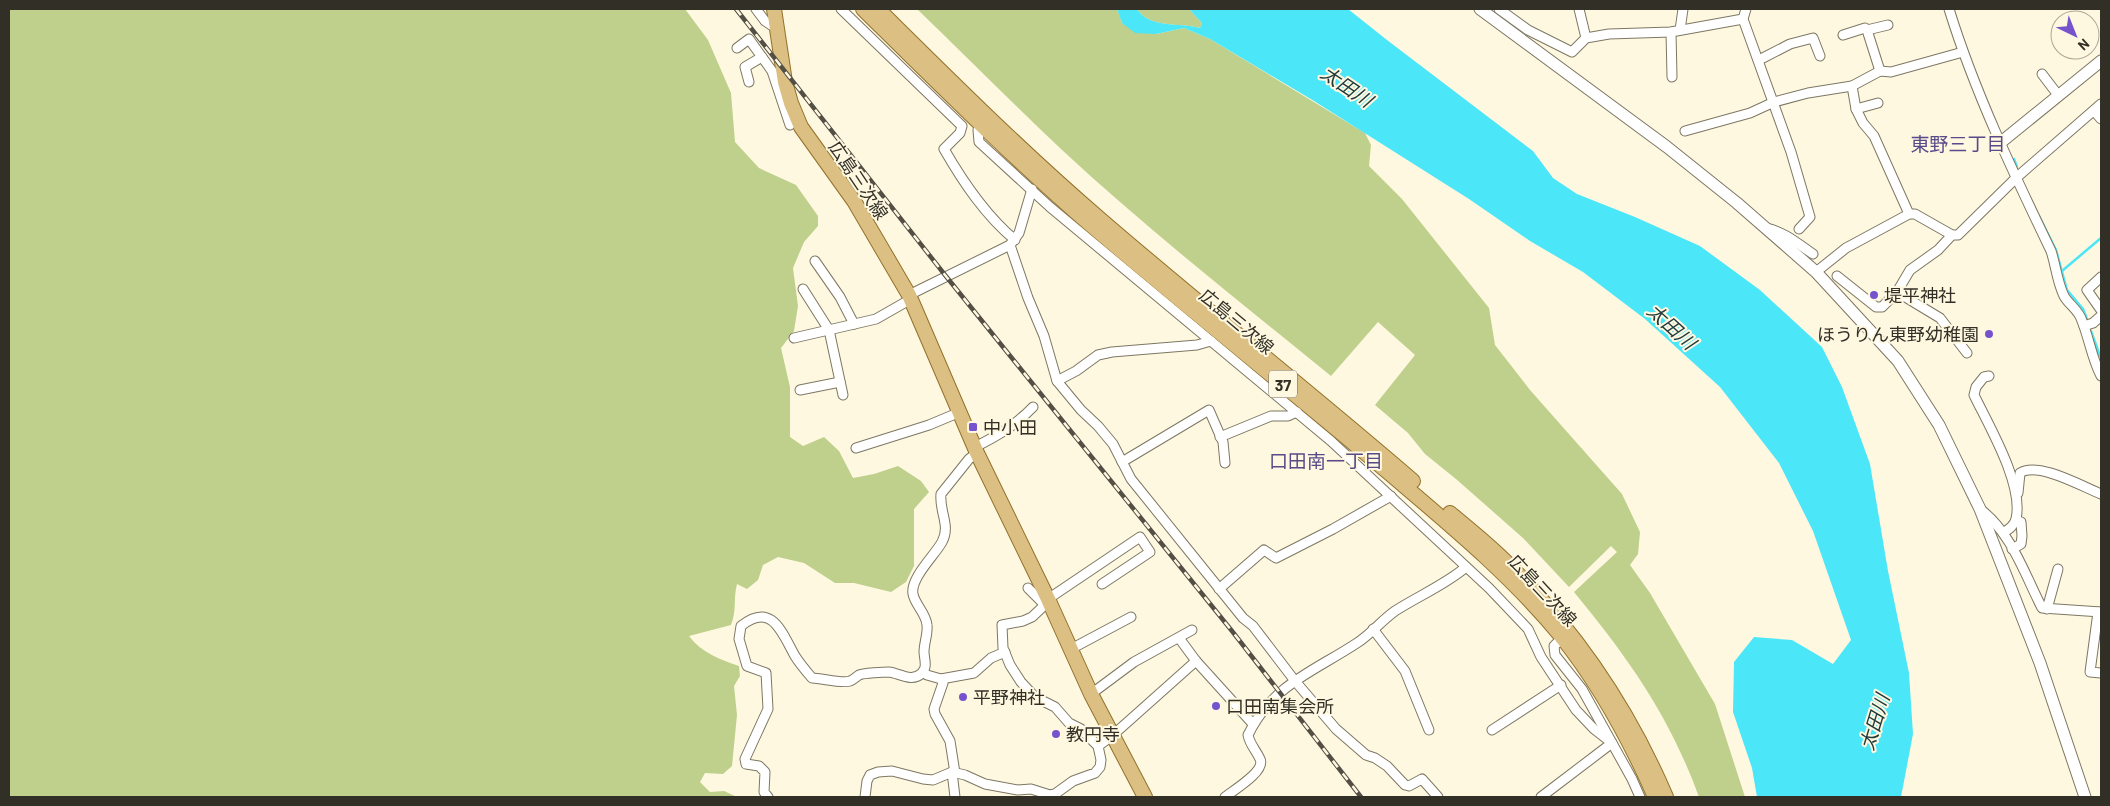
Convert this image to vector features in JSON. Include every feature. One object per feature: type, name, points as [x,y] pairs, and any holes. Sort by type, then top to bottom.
[{"type":"main road","name":"広島三次線","points":[[774,9],[785,94],[801,126],[854,201],[910,297],[976,450],[1091,694],[1144,797]]},
{"type":"main road","name":"広島三次線","points":[[863,9],[985,121]]},
{"type":"main road","name":"広島三次線","points":[[878,9],[985,121],[1092,226],[1432,510],[1501,571],[1566,634],[1600,673],[1627,719],[1666,797]]},
{"type":"main road","name":"広島三次線","points":[[1566,634],[1614,716],[1655,797]]},
{"type":"street","points":[[756,9],[765,20],[777,29]]},
{"type":"street","points":[[841,9],[962,126],[960,133],[944,149],[957,172],[974,193],[982,208],[1013,242],[1028,298],[1044,336],[1057,381],[1113,444],[1130,479],[1295,681],[1336,728],[1366,755],[1387,766],[1404,785],[1409,786],[1422,780],[1438,797]]},
{"type":"street","points":[[1480,9],[1667,147],[1766,228],[1816,272],[1898,361],[1939,425],[1980,509],[2040,663],[2085,797]]},
{"type":"street","points":[[1499,9],[1528,30],[1572,52],[1586,38],[1609,34],[1675,31],[1743,19]]},
{"type":"street","points":[[1579,9],[1586,38]]},
{"type":"street","points":[[1672,77],[1675,31],[1683,9]]},
{"type":"street","points":[[1746,9],[1743,19],[1774,102],[1810,218],[1799,229]]},
{"type":"street","points":[[1950,9],[1962,52],[2000,143],[2051,251],[2058,281],[2065,298],[2076,310],[2099,360],[2101,376]]},
{"type":"street","points":[[1843,35],[1865,28],[1867,30],[1888,25]]},
{"type":"street","points":[[1867,30],[1880,71]]},
{"type":"street","points":[[1759,60],[1790,44],[1813,38],[1820,56]]},
{"type":"street","points":[[737,48],[749,39],[772,71],[785,94],[790,124]]},
{"type":"street","points":[[1686,131],[1750,113],[1774,102],[1808,93],[1852,86],[1880,71],[1890,72],[1962,52]]},
{"type":"street","points":[[749,82],[745,67],[762,57]]},
{"type":"street","points":[[2000,143],[2101,61]]},
{"type":"street","points":[[2042,74],[2058,94]]},
{"type":"street","points":[[1852,86],[1856,109],[1863,123],[1874,136],[1908,208],[1909,214]]},
{"type":"street","points":[[1856,109],[1878,103]]},
{"type":"street","points":[[1816,272],[1846,248],[1909,214],[1915,214],[1952,235],[1958,235],[1965,231],[2016,178],[2101,104]]},
{"type":"street","points":[[2094,110],[2101,119]]},
{"type":"street","points":[[985,121],[978,130],[979,142],[1050,207],[1297,412],[1391,496],[1466,567],[1528,629],[1541,657],[1576,710],[1612,743]]},
{"type":"street","points":[[794,338],[876,319],[910,297],[1013,242],[1019,233],[1032,189]]},
{"type":"street","points":[[1766,228],[1776,230],[1787,236],[1813,254]]},
{"type":"street","points":[[1850,288],[1876,307],[1882,307],[1898,292],[1910,270],[1938,250],[1952,235]]},
{"type":"street","points":[[815,261],[840,297],[854,324]]},
{"type":"street","points":[[1837,276],[1858,297]]},
{"type":"street","points":[[2101,277],[2087,290],[2101,310]]},
{"type":"street","points":[[803,289],[829,330],[843,395]]},
{"type":"street","points":[[1898,292],[1940,318],[1967,354]]},
{"type":"street","points":[[2084,326],[2093,323],[2101,316]]},
{"type":"street","points":[[1057,381],[1076,372],[1098,355],[1112,352],[1197,345],[1211,341]]},
{"type":"street","points":[[1989,376],[1984,376],[1976,387],[1974,395],[2004,458],[2012,478],[2017,501]]},
{"type":"street","points":[[800,390],[840,382]]},
{"type":"street","points":[[768,797],[764,792],[765,772],[759,766],[746,764],[745,759],[768,709],[766,674],[747,666],[738,639],[741,626],[748,620],[766,617],[773,620],[780,627],[796,658],[812,678],[850,682],[861,674],[890,672],[899,676],[913,677],[923,672],[927,627],[926,618],[913,594],[914,584],[942,544],[946,533],[947,526],[941,494],[976,450],[1022,419],[1034,407]]},
{"type":"street","points":[[1122,462],[1209,410],[1220,437],[1225,463]]},
{"type":"street","points":[[856,448],[929,425],[960,412]]},
{"type":"street","points":[[1220,437],[1271,416],[1288,416],[1297,412]]},
{"type":"street","points":[[2003,533],[2012,528],[2016,520],[2020,473],[2025,470],[2041,469],[2101,494]]},
{"type":"street","points":[[1219,589],[1264,550],[1276,558],[1333,530],[1391,496]]},
{"type":"street","points":[[1980,509],[1993,519],[2003,533],[2042,608],[2100,612],[2090,672],[2101,673]]},
{"type":"street","points":[[2012,549],[2021,544],[2021,522],[2016,520]]},
{"type":"street","points":[[865,797],[867,781],[870,775],[878,772],[892,771],[933,780],[953,772],[1017,794],[1031,789],[1040,794],[1055,794],[1073,780],[1096,773],[1102,760],[1098,746],[1081,729],[1069,723],[1056,707],[1035,697],[1021,682],[1010,665],[1005,652],[1002,625],[1023,621],[1032,617],[1047,601],[1140,538],[1150,552],[1102,584]]},
{"type":"street","points":[[1225,797],[1262,766],[1261,760],[1250,744],[1248,735],[1253,724],[1272,699],[1295,681],[1358,642],[1393,613],[1455,576],[1466,567]]},
{"type":"street","points":[[2047,609],[2058,569]]},
{"type":"street","points":[[1028,588],[1047,601]]},
{"type":"street","points":[[1071,649],[1130,617]]},
{"type":"street","points":[[1374,629],[1406,671],[1429,730]]},
{"type":"street","points":[[1091,694],[1134,662],[1192,630]]},
{"type":"street","points":[[1566,634],[1554,646],[1555,655],[1582,689],[1640,797]]},
{"type":"street","points":[[1179,638],[1196,662],[1253,724]]},
{"type":"street","points":[[923,672],[926,675],[941,679],[974,673],[992,658],[1005,652]]},
{"type":"street","points":[[1098,746],[1196,662]]},
{"type":"street","points":[[941,679],[943,687],[934,709],[950,741],[955,797]]},
{"type":"street","points":[[1492,730],[1561,685]]},
{"type":"street","points":[[1541,797],[1612,743]]},
{"type":"street","points":[[2079,781],[2092,797]]},
{"type":"green space","points":[[9,9],[685,9],[708,40],[731,93],[735,142],[759,168],[796,185],[818,216],[818,226],[804,242],[793,268],[798,306],[794,331],[781,348],[790,387],[790,437],[803,446],[824,437],[839,451],[853,478],[874,474],[898,466],[921,481],[929,492],[914,509],[914,566],[906,582],[891,592],[854,583],[835,583],[804,563],[778,557],[763,565],[758,580],[747,589],[737,584],[731,625],[689,636],[705,651],[739,666],[740,676],[734,686],[737,715],[732,766],[723,774],[705,773],[700,782],[710,792],[724,791],[737,797],[9,797]]},
{"type":"green space","points":[[917,9],[1117,9],[1122,23],[1156,34],[1184,28],[1210,39],[1365,133],[1371,145],[1369,166],[1402,199],[1489,308],[1495,345],[1530,390],[1622,494],[1640,532],[1638,554],[1630,565],[1650,593],[1715,704],[1745,797],[1699,797],[1675,740],[1646,689],[1613,641],[1574,592],[1617,552],[1611,546],[1569,587],[1523,538],[1425,454],[1408,433],[1375,405],[1415,355],[1378,322],[1331,376],[1194,265],[1094,179]]},
{"type":"green space","points":[[1137,9],[1189,9],[1202,23],[1200,28],[1165,24],[1149,20]]},
{"type":"water","name":"太田川","points":[[1117,9],[1137,9],[1149,20],[1200,28],[1202,23],[1189,9],[1348,9],[1533,151],[1553,178],[1577,194],[1700,246],[1760,290],[1822,347],[1842,387],[1870,464],[1888,571],[1909,673],[1913,734],[1901,797],[1757,797],[1752,768],[1733,712],[1734,662],[1754,637],[1792,640],[1833,664],[1851,640],[1813,531],[1779,463],[1720,387],[1645,319],[1583,272],[1530,241],[1469,199],[1314,101],[1210,39],[1184,28],[1156,34],[1135,33],[1122,23]]},
{"type":"waterway","points":[[2014,159],[2017,167]]},
{"type":"waterway","points":[[2039,216],[2056,250],[2067,290],[2083,309],[2087,319]]},
{"type":"waterway","points":[[2062,271],[2101,238]]},
{"type":"waterway","points":[[2091,331],[2100,356]]},
{"type":"railway","points":[[736,9],[945,275],[1232,631],[1361,797]]},
{"type":"place","name":"堤平神社","points":[[1874,295]]},
{"type":"place","name":"ほうりん東野幼稚園","points":[[1989,334]]},
{"type":"place","name":"中小田","points":[[973,427]]},
{"type":"place","name":"平野神社","points":[[963,697]]},
{"type":"place","name":"口田南集会所","points":[[1216,706]]},
{"type":"place","name":"教円寺","points":[[1056,734]]},
{"type":"district","name":"東野三丁目","points":[[1958,143]]},
{"type":"district","name":"口田南一丁目","points":[[1326,460]]}]
